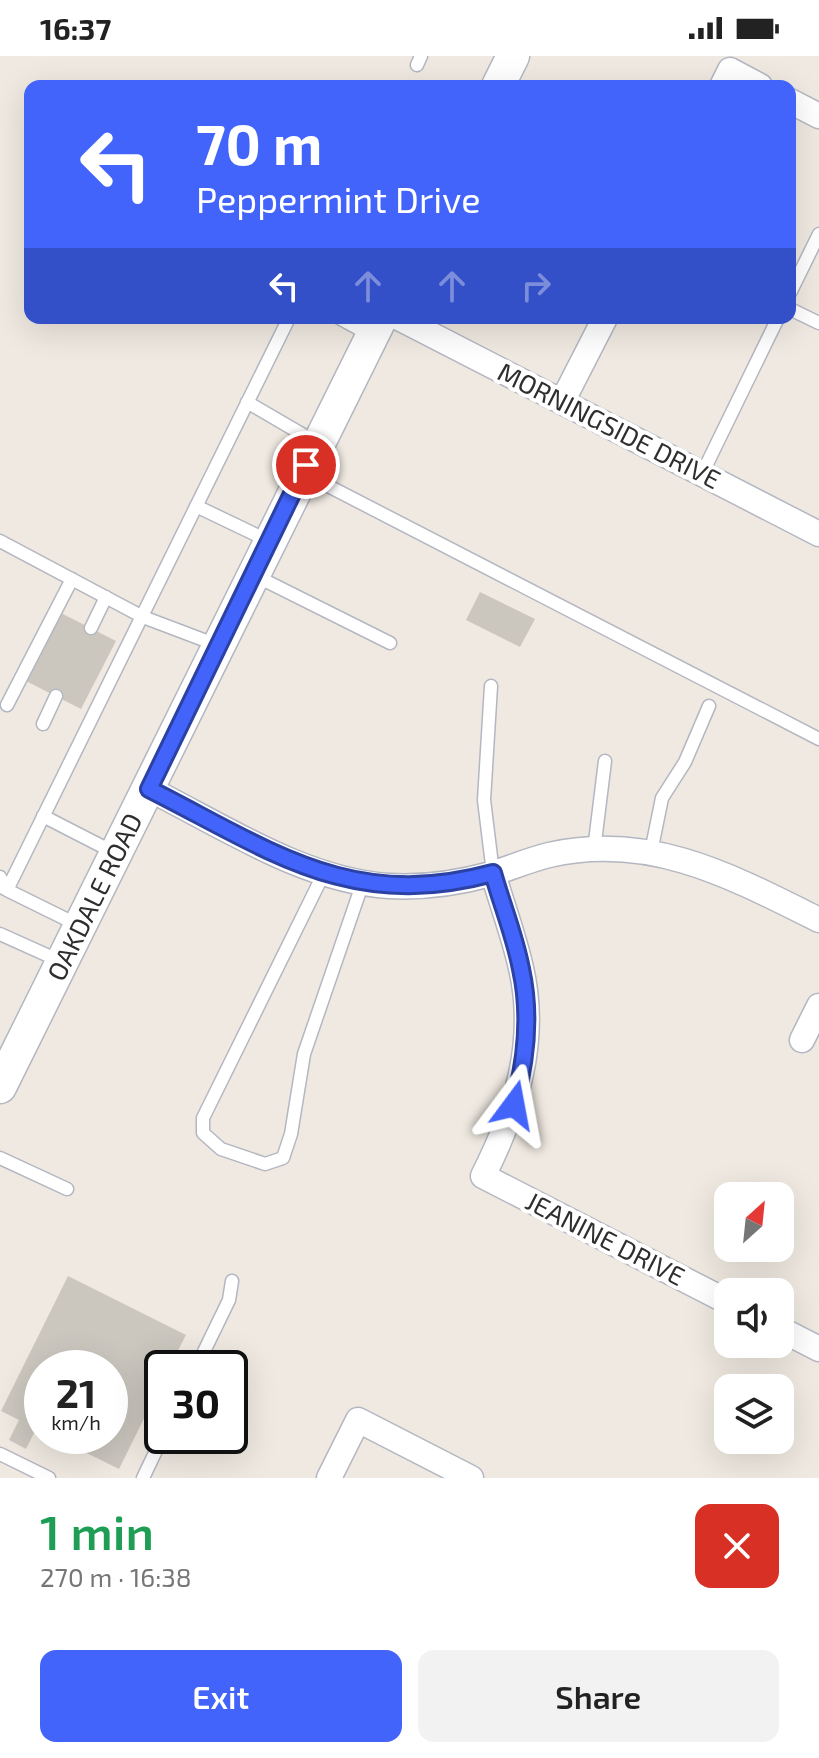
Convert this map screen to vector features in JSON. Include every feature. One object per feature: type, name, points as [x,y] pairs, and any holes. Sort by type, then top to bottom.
[{"type":"main road","points":[[501,80],[513,56]]},
{"type":"main road","name":"OAKDALE ROAD","points":[[0,1087],[376,327]]},
{"type":"street","points":[[796,104],[819,116]]},
{"type":"street","name":"MORNINGSIDE DRIVE","points":[[411,324],[819,534]]},
{"type":"street","points":[[562,402],[602,324]]},
{"type":"street","points":[[149,789],[299,865],[363,882],[422,886],[467,880],[548,856],[623,849],[651,852],[701,865],[736,878],[819,920]]},
{"type":"street","name":"JEANINE DRIVE","points":[[493,873],[521,968],[526,1037],[523,1071],[514,1105],[503,1137],[483,1176],[714,1295]]},
{"type":"street","points":[[802,1040],[819,1006]]},
{"type":"street","points":[[794,1336],[819,1349]]},
{"type":"street","points":[[329,1478],[358,1420],[471,1478]]},
{"type":"lane","points":[[796,281],[819,234]]},
{"type":"lane","points":[[796,312],[819,323]]},
{"type":"lane","points":[[2,891],[143,617],[286,324]]},
{"type":"lane","points":[[702,474],[775,324]]},
{"type":"lane","points":[[247,402],[317,443]]},
{"type":"lane","points":[[302,472],[819,739]]},
{"type":"lane","points":[[196,506],[269,541]]},
{"type":"lane","points":[[0,541],[143,617],[218,646]]},
{"type":"lane","points":[[253,574],[390,643]]},
{"type":"lane","points":[[7,705],[72,579]]},
{"type":"lane","points":[[91,628],[106,597]]},
{"type":"lane","points":[[491,686],[484,800],[493,873]]},
{"type":"lane","points":[[43,724],[56,696]]},
{"type":"lane","points":[[651,852],[662,798],[685,762],[709,706]]},
{"type":"lane","points":[[594,850],[605,761]]},
{"type":"lane","points":[[43,816],[117,854]]},
{"type":"lane","points":[[324,873],[203,1118],[203,1133],[221,1149],[265,1164],[283,1158],[291,1134],[304,1054],[363,882]]},
{"type":"lane","points":[[0,877],[2,891]]},
{"type":"lane","points":[[2,891],[81,926]]},
{"type":"lane","points":[[0,934],[63,962]]},
{"type":"lane","points":[[0,1158],[67,1189]]},
{"type":"lane","points":[[205,1350],[229,1300],[232,1281]]},
{"type":"lane","points":[[0,1454],[49,1478]]},
{"type":"lane","points":[[143,1478],[154,1454]]},
{"type":"building","points":[[480,592],[535,619],[520,647],[466,620]]},
{"type":"building","points":[[61,613],[116,641],[81,709],[26,681]]},
{"type":"building","points":[[68,1276],[186,1335],[178,1350],[144,1350],[144,1418],[128,1451],[128,1350],[31,1350]]},
{"type":"building","points":[[24,1365],[24,1448],[9,1440],[19,1420],[1,1411]]},
{"type":"building","points":[[89,1454],[126,1454],[119,1469]]},
{"type":"route","points":[[306,465],[149,789],[299,865],[342,879],[387,886],[422,886],[493,873],[521,968],[525,993],[525,1054],[514,1105]]}]
